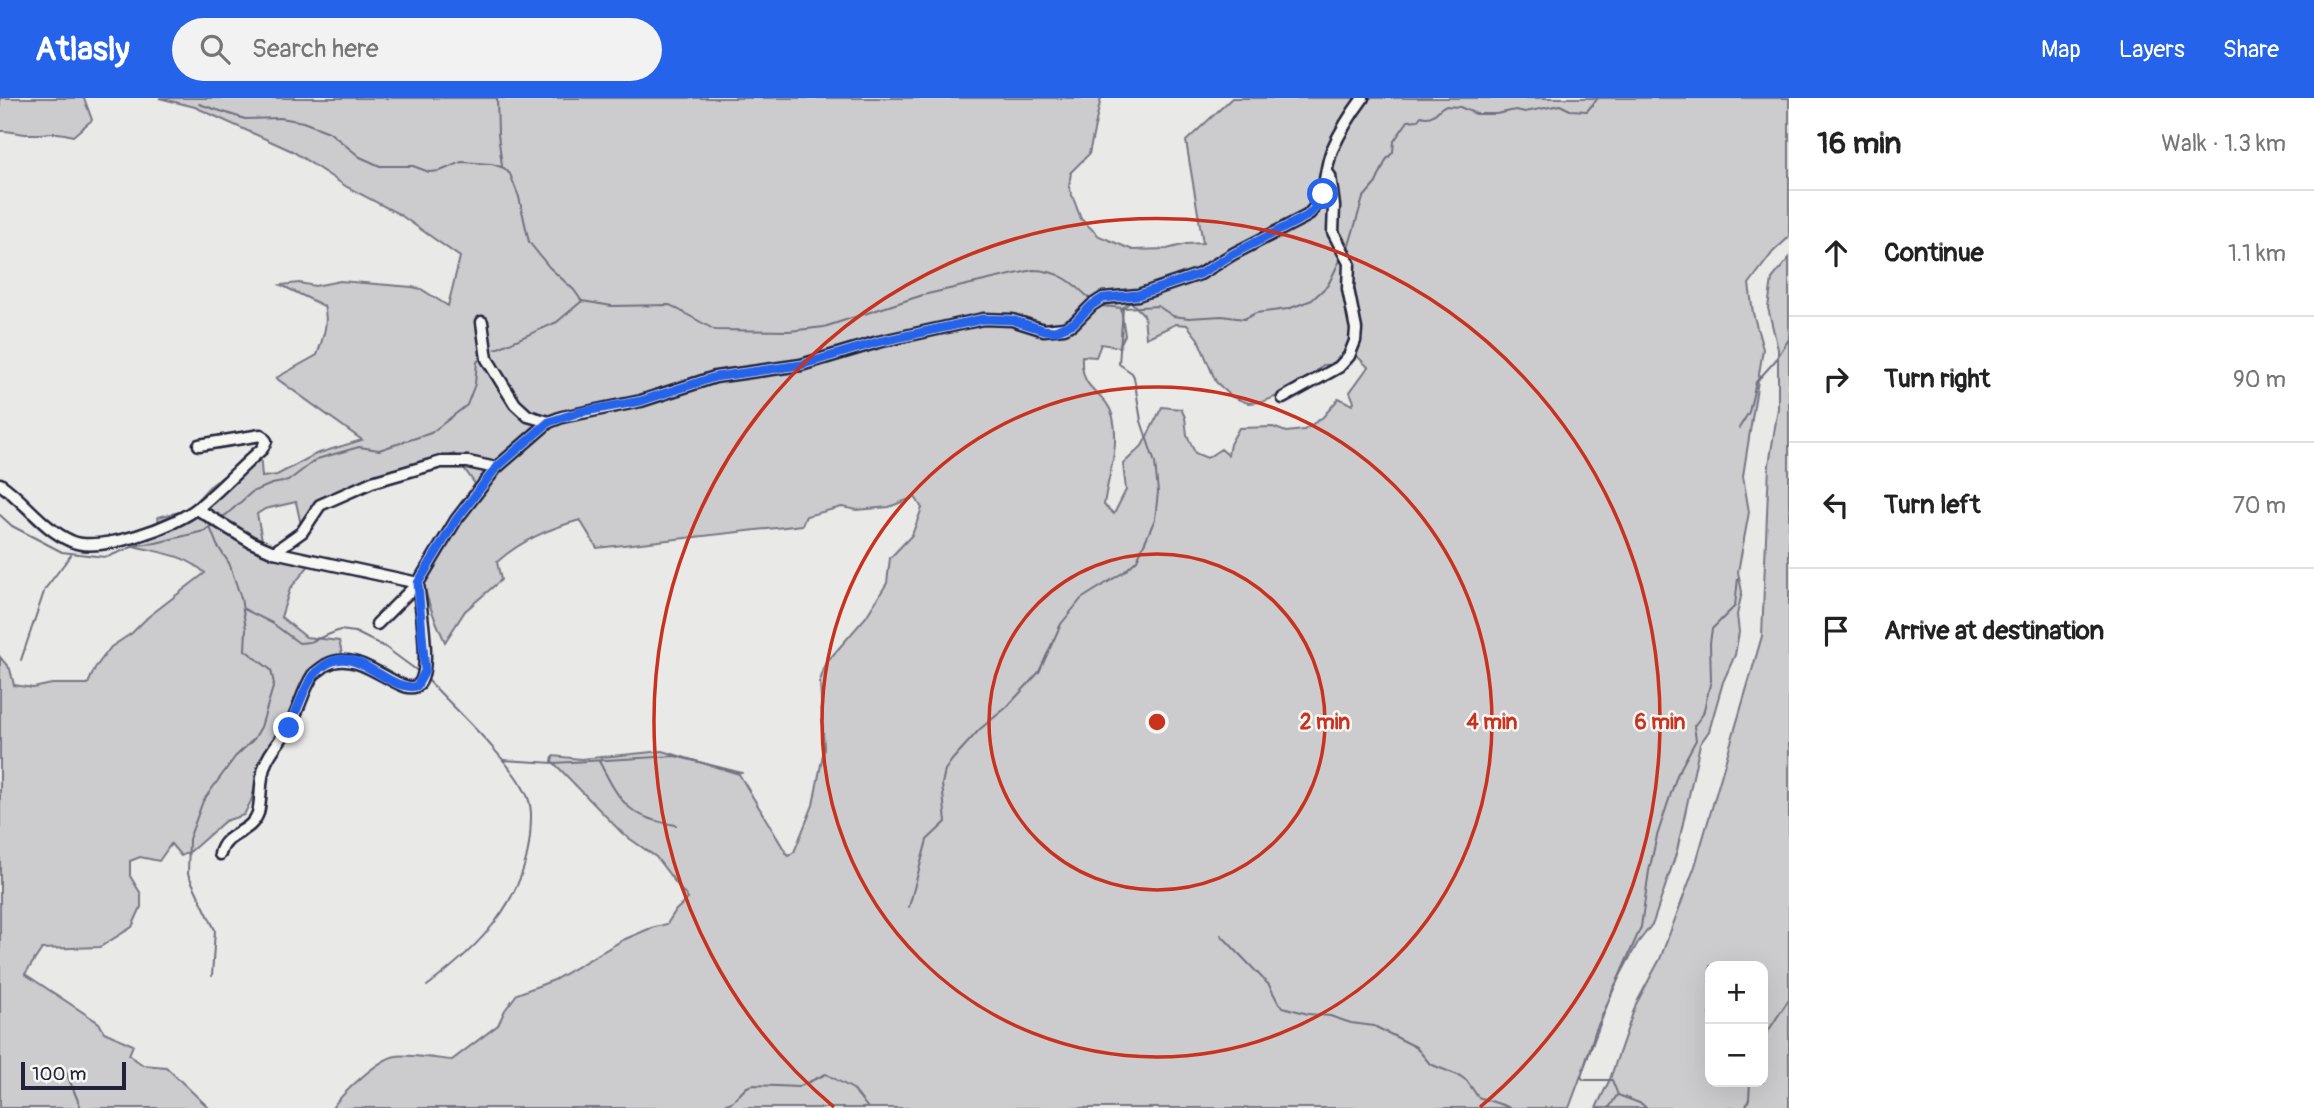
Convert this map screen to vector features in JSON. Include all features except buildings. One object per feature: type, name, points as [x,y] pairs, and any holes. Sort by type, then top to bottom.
[{"type":"street","points":[[377,624],[418,583],[456,520],[496,468],[549,422],[580,412],[641,401],[715,377],[801,365],[878,342],[970,322],[999,318],[1044,330],[1064,328],[1074,323],[1103,298],[1138,295],[1200,274],[1307,216],[1316,207],[1323,194],[1333,149],[1349,116],[1363,98]]},
{"type":"street","points":[[1283,398],[1339,367],[1349,356],[1355,341],[1356,329],[1348,289],[1349,263],[1333,232],[1334,206],[1328,169]]},
{"type":"street","points":[[482,322],[488,359],[515,404],[528,416],[549,422]]},
{"type":"street","points":[[0,484],[44,523],[72,542],[89,545],[123,541],[197,509],[262,449],[266,441],[261,435],[251,435],[200,445]]},
{"type":"street","points":[[274,552],[302,532],[320,505],[372,482],[441,462],[468,462],[496,468]]},
{"type":"street","points":[[197,509],[251,542],[274,552],[418,583]]},
{"type":"street","points":[[220,854],[225,841],[253,822],[260,802],[265,763],[289,728],[314,674],[327,664],[349,660],[371,668],[400,686],[410,688],[421,681],[425,671],[425,658],[418,583]]},
{"type":"shaded area","points":[[0,98],[84,98],[92,120],[73,136],[60,133],[0,131]]},
{"type":"shaded area","points":[[159,98],[1101,98],[1089,154],[1071,172],[1069,187],[1081,219],[1099,236],[1133,250],[1167,249],[1203,243],[1186,141],[1232,98],[1789,98],[1789,237],[1773,252],[1749,284],[1753,313],[1763,349],[1743,476],[1749,512],[1738,572],[1742,592],[1737,615],[1739,632],[1735,655],[1723,682],[1709,731],[1700,744],[1677,851],[1653,923],[1637,944],[1613,989],[1569,1108],[332,1108],[361,1078],[389,1058],[407,1056],[452,1060],[498,1025],[517,994],[554,980],[623,940],[667,924],[676,910],[688,899],[656,857],[623,834],[552,761],[553,756],[581,759],[663,751],[739,774],[788,856],[794,852],[813,805],[824,749],[820,681],[826,663],[866,617],[887,583],[890,558],[912,535],[922,508],[915,497],[889,507],[857,510],[842,507],[806,516],[802,525],[597,548],[580,520],[536,536],[497,562],[501,580],[465,611],[445,642],[428,600],[424,575],[437,541],[475,484],[454,454],[341,494],[338,503],[315,510],[315,523],[301,525],[296,502],[265,509],[257,514],[263,545],[314,559],[290,589],[281,617],[306,637],[339,641],[343,658],[312,672],[294,712],[263,761],[244,815],[225,821],[191,851],[181,856],[171,844],[159,861],[140,857],[130,861],[130,876],[141,894],[141,907],[132,927],[100,947],[42,949],[25,974],[99,1023],[104,1032],[133,1045],[129,1055],[143,1065],[166,1067],[209,1108],[0,1108],[0,657],[10,669],[14,685],[33,688],[52,684],[88,684],[95,668],[111,647],[205,573],[180,558],[134,546],[160,526],[158,517],[188,510],[209,487],[255,453],[260,452],[262,477],[277,475],[316,454],[362,440],[276,378],[317,355],[326,324],[324,306],[281,285],[299,283],[315,286],[340,281],[412,287],[421,289],[448,306],[460,257],[399,214],[347,187],[292,151],[195,107]],"holes":[[[1131,302],[1144,315],[1146,338],[1176,324],[1187,325],[1198,339],[1216,382],[1232,397],[1248,403],[1262,402],[1298,388],[1323,365],[1341,364],[1356,355],[1368,367],[1350,392],[1354,402],[1352,405],[1339,398],[1323,417],[1304,430],[1286,432],[1273,427],[1239,428],[1230,444],[1228,455],[1221,449],[1207,458],[1195,453],[1187,435],[1181,409],[1162,407],[1142,446],[1123,464],[1126,490],[1114,514],[1104,505],[1114,451],[1113,417],[1105,401],[1085,378],[1082,356],[1096,357],[1101,344],[1119,347],[1125,335],[1121,309]]]},
{"type":"shaded area","points":[[1789,258],[1789,1108],[1596,1108],[1610,1079],[1636,1004],[1660,959],[1695,866],[1762,636],[1769,465],[1778,408],[1778,349],[1768,308],[1772,279]]},
{"type":"waterway","points":[[497,98],[502,166]]},
{"type":"waterway","points":[[1347,252],[1363,198],[1376,183],[1386,160],[1393,152],[1394,141],[1408,121],[1418,120],[1421,116],[1431,116],[1444,106],[1460,107],[1476,114],[1516,110],[1525,112],[1560,105],[1570,110],[1587,111],[1598,98]]},
{"type":"waterway","points":[[199,104],[245,119],[281,118],[303,122],[329,132],[360,157],[380,166],[413,166],[429,172],[440,171],[462,162],[492,164],[504,168],[510,174],[519,197],[529,242],[581,300]]},
{"type":"waterway","points":[[1101,306],[1158,306],[1173,316],[1244,319],[1256,313],[1288,309],[1312,300],[1328,285],[1341,258]]},
{"type":"waterway","points":[[496,349],[557,322],[582,301],[612,306],[670,305],[715,330],[789,331],[824,327],[923,295],[1033,270],[1051,272],[1066,279],[1092,301]]},
{"type":"waterway","points":[[909,907],[927,840],[946,822],[942,784],[945,770],[980,729],[1007,707],[1039,672],[1061,624],[1081,599],[1124,572],[1137,560],[1155,519],[1158,492],[1155,463],[1141,421],[1134,377],[1119,364],[1123,308]]},
{"type":"waterway","points":[[1739,428],[1749,412],[1756,382],[1775,361],[1789,339]]},
{"type":"waterway","points":[[218,518],[226,515],[252,492],[288,481],[317,459],[359,447],[379,450],[431,433],[467,405],[475,384],[477,362],[483,356]]},
{"type":"waterway","points":[[0,515],[12,526],[62,552],[107,557],[137,545],[204,531],[212,525]]},
{"type":"waterway","points":[[210,527],[217,545],[229,563],[241,598],[246,629],[245,650],[271,670],[274,684],[261,727],[203,801],[189,839],[188,874],[215,930],[212,976]]},
{"type":"waterway","points":[[21,660],[45,589],[71,555]]},
{"type":"waterway","points":[[1646,1108],[1618,1095],[1612,1080],[1584,1080],[1581,1077],[1595,1032],[1641,927],[1657,836],[1677,775],[1696,740],[1694,726],[1703,714],[1711,680],[1712,629],[1735,606],[1738,578]]},
{"type":"waterway","points":[[244,609],[272,623],[299,643],[310,642],[340,630],[355,632],[385,647],[419,672]]},
{"type":"waterway","points":[[427,986],[464,956],[495,922],[508,902],[519,882],[526,860],[531,819],[528,798],[518,779],[428,680]]},
{"type":"waterway","points":[[503,760],[554,763],[675,756],[742,773]]},
{"type":"waterway","points":[[599,761],[627,806],[647,818],[676,825]]},
{"type":"waterway","points":[[1221,935],[1269,985],[1283,1007],[1374,1026],[1416,1047],[1430,1064],[1460,1076],[1478,1097],[1512,1108]]},
{"type":"waterway","points":[[1768,1031],[1789,999]]},
{"type":"waterway","points":[[66,1072],[81,1108]]},
{"type":"waterway","points":[[715,1108],[732,1102],[747,1087],[753,1085],[798,1087],[826,1074],[853,1089],[868,1108]]},
{"type":"waterway","points":[[1745,1108],[1750,1087]]},
{"type":"waterway","points":[[1609,1108],[1617,1095]]},
{"type":"route","points":[[289,728],[314,674],[327,664],[349,660],[371,668],[400,686],[417,686],[425,671],[418,583],[456,520],[496,468],[549,422],[580,412],[641,401],[715,377],[801,365],[860,346],[983,319],[1012,320],[1055,331],[1074,323],[1092,305],[1108,296],[1148,293],[1200,274],[1307,216],[1323,194]]}]
